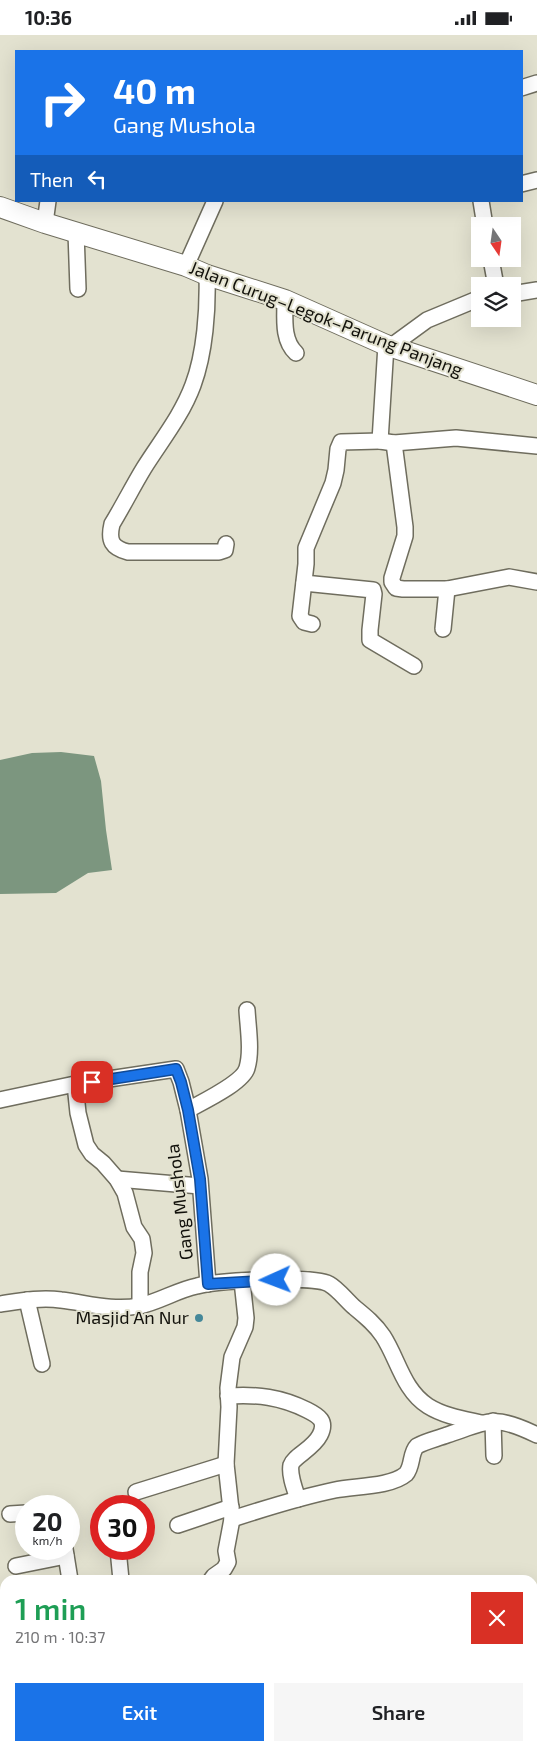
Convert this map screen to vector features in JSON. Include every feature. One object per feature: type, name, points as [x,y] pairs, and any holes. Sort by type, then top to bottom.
[{"type":"main road","name":"Jalan Curug–Legok–Parung Panjang","points":[[0,209],[186,266],[207,275],[285,300],[388,346],[537,395]]},
{"type":"street","points":[[523,87],[537,83]]},
{"type":"street","points":[[523,184],[537,180]]},
{"type":"street","points":[[45,223],[48,202]]},
{"type":"street","points":[[186,266],[215,202]]},
{"type":"street","points":[[481,202],[484,217]]},
{"type":"street","points":[[76,232],[78,289]]},
{"type":"street","points":[[207,275],[201,354],[193,385],[175,420],[121,508],[110,533],[114,546],[128,552],[219,552],[225,550],[226,545]]},
{"type":"street","points":[[521,293],[537,290]]},
{"type":"street","points":[[285,300],[287,340],[290,347],[296,353]]},
{"type":"street","points":[[471,302],[428,320],[388,346],[387,442],[406,527],[392,578],[396,588],[403,589],[447,589],[509,577],[537,582]]},
{"type":"street","points":[[312,624],[304,622],[300,616],[306,549],[334,483],[338,449],[341,442],[387,442],[456,438],[537,446]]},
{"type":"street","points":[[304,583],[373,590],[370,640],[414,666]]},
{"type":"street","points":[[443,629],[447,589]]},
{"type":"street","points":[[188,1110],[240,1079],[247,1069],[247,1011]]},
{"type":"street","name":"Gang Mushola","points":[[75,1084],[176,1069],[188,1110],[200,1185],[208,1284]]},
{"type":"street","points":[[0,1100],[75,1084],[78,1113],[86,1145],[92,1154],[117,1179],[125,1193],[134,1227],[142,1239],[144,1253],[140,1272],[140,1306]]},
{"type":"street","points":[[117,1179],[200,1185]]},
{"type":"street","points":[[0,1304],[60,1300],[110,1308],[140,1306],[196,1286],[208,1284],[310,1279],[326,1282],[338,1290],[376,1326],[384,1337],[402,1375],[414,1393],[426,1405],[444,1414],[520,1427],[537,1435]]},
{"type":"street","points":[[214,1575],[224,1569],[228,1562],[226,1551],[232,1513],[226,1464],[228,1388],[232,1357],[245,1327],[246,1318],[242,1281]]},
{"type":"street","points":[[27,1301],[42,1364]]},
{"type":"street","points":[[228,1396],[269,1396],[292,1402],[322,1419],[320,1435],[305,1452],[295,1457],[291,1466],[298,1499]]},
{"type":"street","points":[[487,1422],[494,1456]]},
{"type":"street","points":[[178,1525],[336,1490],[388,1482],[401,1477],[409,1470],[413,1451],[417,1446],[487,1422]]},
{"type":"street","points":[[136,1492],[226,1464]]},
{"type":"street","points":[[10,1514],[15,1514]]},
{"type":"street","points":[[16,1566],[37,1560]]},
{"type":"street","points":[[66,1560],[69,1575]]},
{"type":"street","points":[[119,1560],[120,1575]]},
{"type":"shaded area","points":[[61,752],[94,756],[101,781],[112,870],[88,873],[56,893],[0,894],[0,760],[32,753]]},
{"type":"place","name":"Masjid An Nur","points":[[199,1318]]},
{"type":"route","points":[[92,1082],[176,1069],[188,1110],[200,1179],[208,1284],[276,1280]]}]
